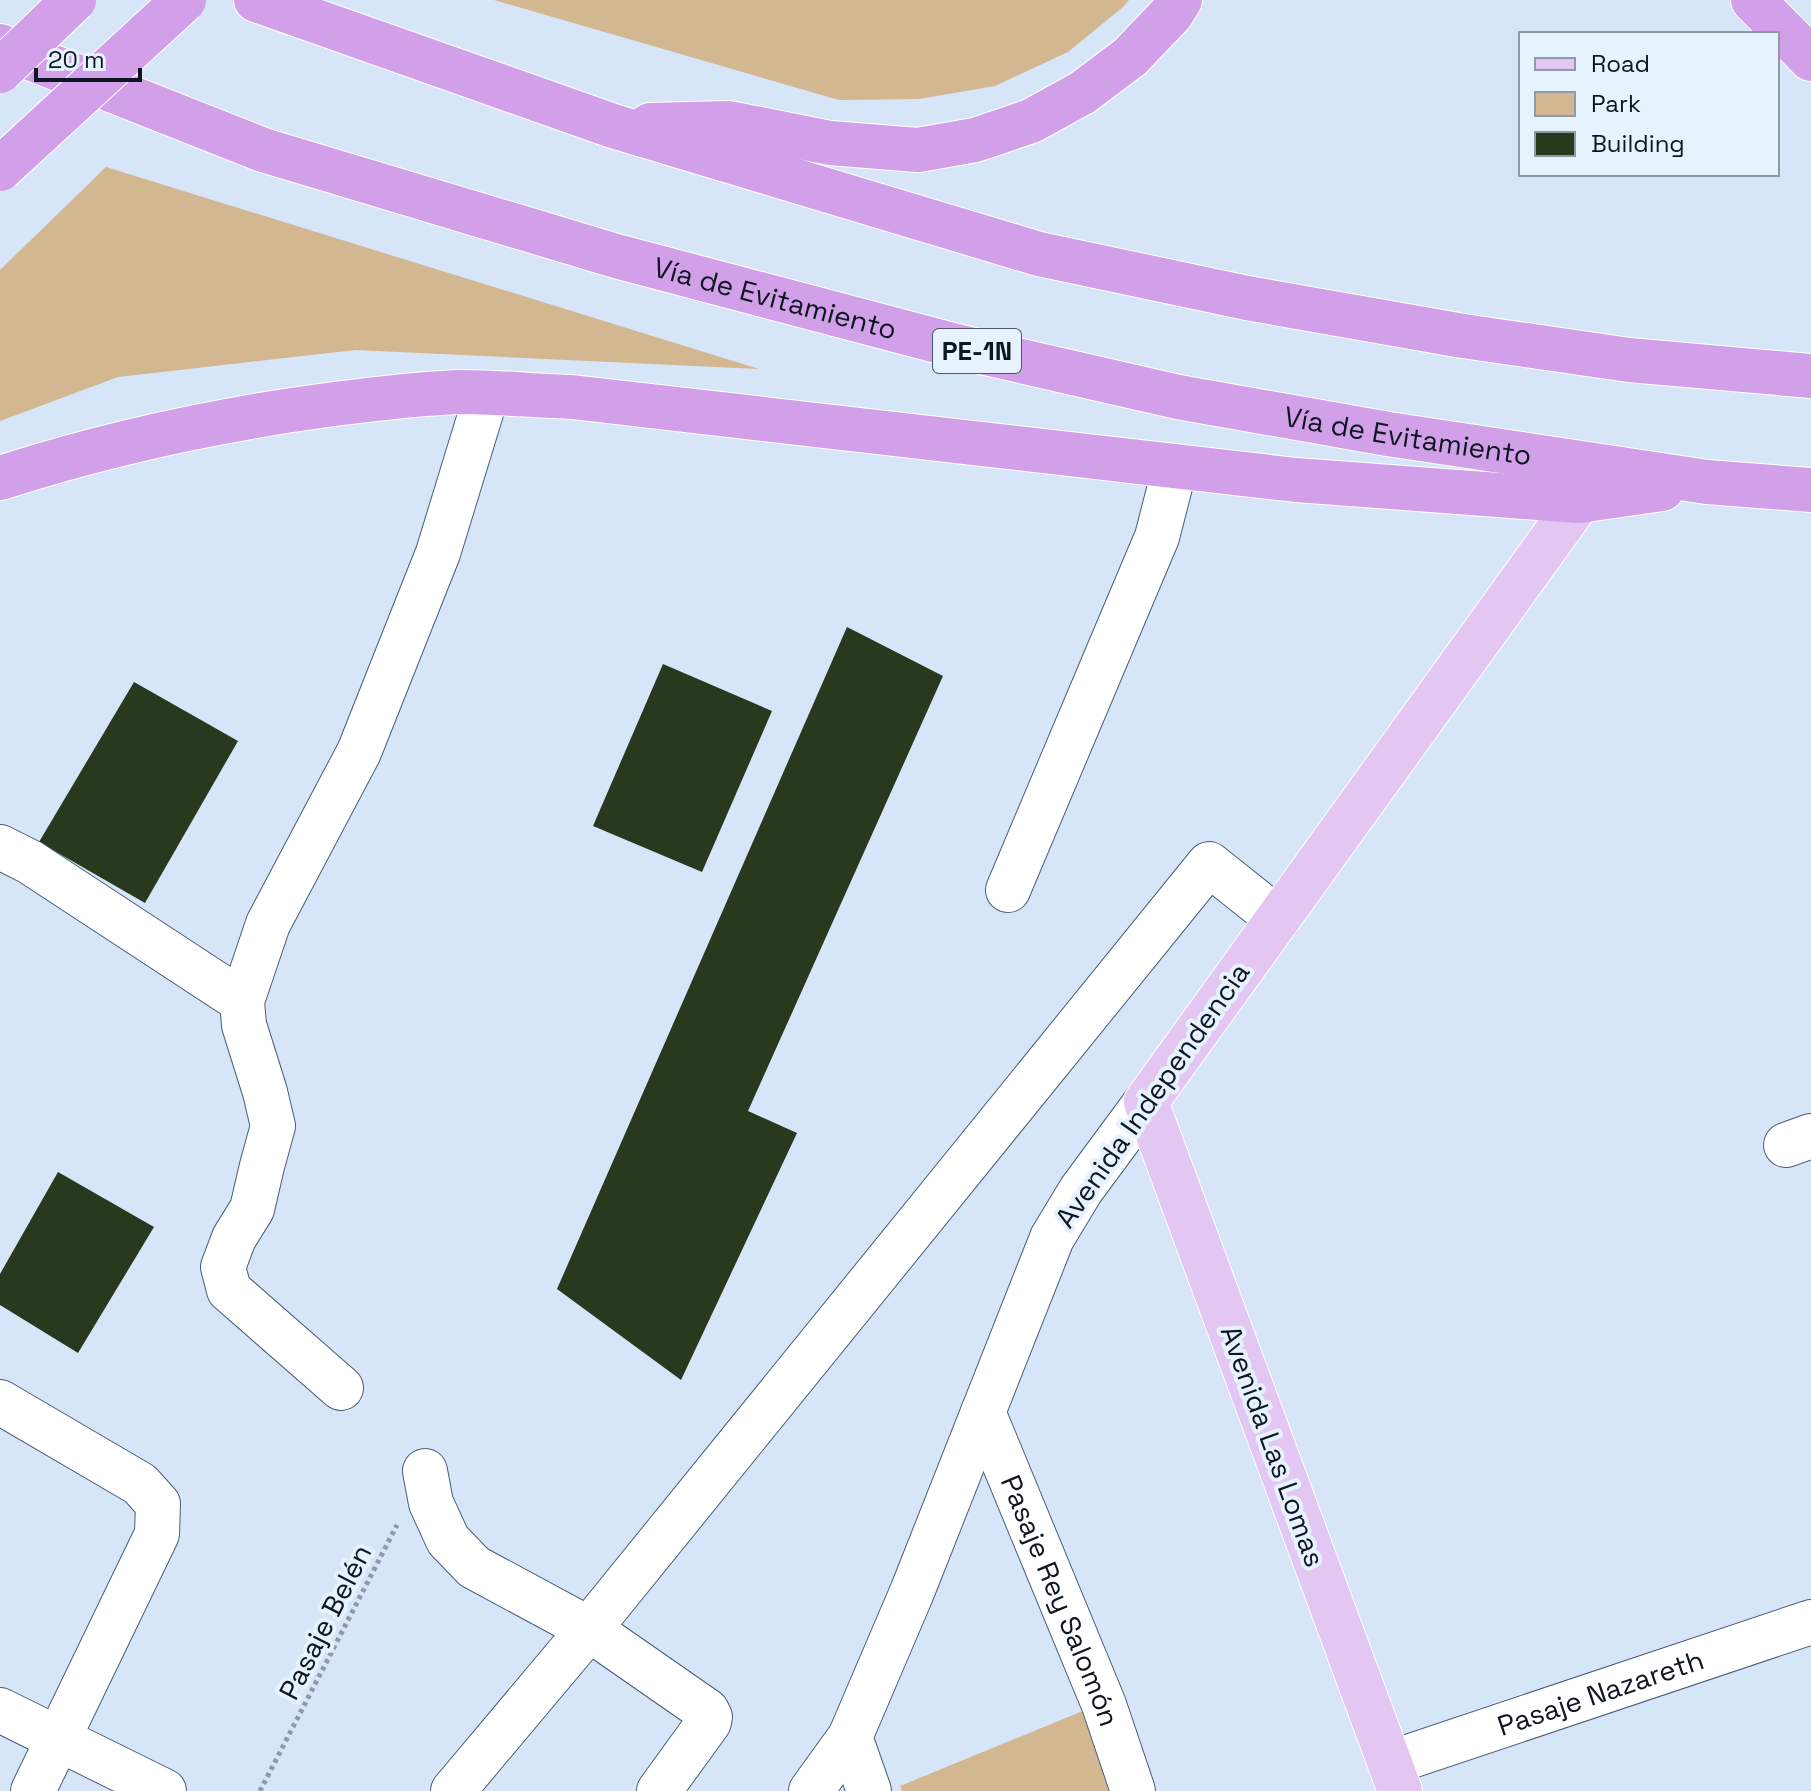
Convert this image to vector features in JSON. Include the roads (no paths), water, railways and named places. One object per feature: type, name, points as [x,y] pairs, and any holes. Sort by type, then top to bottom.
[{"type":"highway","points":[[0,71],[74,0]]},
{"type":"highway","points":[[0,169],[184,0]]},
{"type":"highway","points":[[256,0],[613,126],[1039,254],[1247,298],[1463,336],[1629,360],[1811,376]]},
{"type":"highway","points":[[613,126],[729,123],[830,143],[918,150],[975,140],[1031,121],[1082,93],[1130,57],[1172,13],[1180,0]]},
{"type":"highway","points":[[1753,0],[1811,59]]},
{"type":"highway","name":"Vía de Evitamiento","points":[[0,46],[263,150],[616,256],[945,343],[1178,397],[1388,434],[1707,482],[1811,490]]},
{"type":"highway","points":[[0,478],[52,461],[151,436],[275,412],[385,397],[462,392],[572,397],[1296,480],[1579,501],[1707,482]]},
{"type":"main road","name":"Avenida Independencia","points":[[1146,1102],[1579,501]]},
{"type":"main road","name":"Avenida Las Lomas","points":[[1146,1102],[1395,1777]]},
{"type":"street","points":[[341,1388],[229,1290],[223,1267],[234,1238],[252,1209],[273,1126],[244,1025],[242,1001],[268,924],[359,752],[438,553],[487,393]]},
{"type":"street","points":[[1008,890],[1157,537],[1175,467]]},
{"type":"street","points":[[0,847],[30,862],[242,1001]]},
{"type":"street","points":[[453,1791],[589,1629],[1209,864],[1278,919]]},
{"type":"street","name":"Avenida Independencia","points":[[811,1791],[850,1737],[912,1592],[1052,1238],[1081,1190],[1146,1102]]},
{"type":"street","points":[[0,1402],[140,1484],[158,1504],[157,1534],[33,1791]]},
{"type":"street","name":"Pasaje Rey Salomón","points":[[983,1412],[1104,1705],[1133,1791]]},
{"type":"street","points":[[425,1471],[431,1503],[448,1540],[474,1567],[589,1629],[707,1711],[709,1722],[659,1791]]},
{"type":"street","name":"Pasaje Nazareth","points":[[1395,1777],[1811,1622]]},
{"type":"street","points":[[0,1710],[164,1791]]},
{"type":"street","points":[[850,1737],[869,1791]]}]
